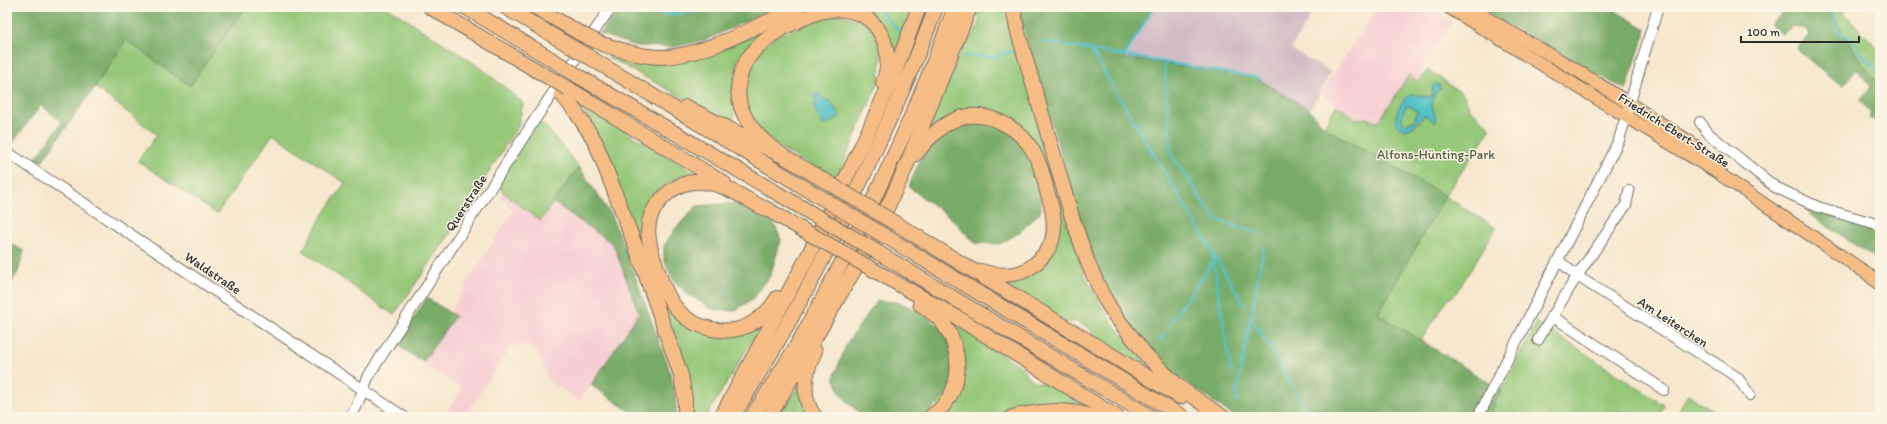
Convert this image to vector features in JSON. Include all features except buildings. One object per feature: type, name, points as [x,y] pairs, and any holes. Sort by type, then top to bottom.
[{"type":"highway","points":[[430,7],[517,59],[565,92],[958,318],[1117,417]]},
{"type":"highway","points":[[464,7],[578,76],[879,253],[1151,417]]},
{"type":"highway","points":[[505,7],[1183,417]]},
{"type":"highway","points":[[535,7],[581,34],[602,44],[636,54],[660,57],[679,55],[703,49],[796,7]]},
{"type":"highway","points":[[721,417],[807,258],[862,146],[894,77],[919,7]]},
{"type":"highway","points":[[732,417],[786,328],[820,266],[854,197],[909,76],[936,7]]},
{"type":"highway","points":[[752,417],[800,340],[881,183],[933,68],[955,7]]},
{"type":"highway","points":[[769,417],[874,236],[905,169],[970,7]]},
{"type":"highway","points":[[1012,7],[1017,29],[1072,217],[1097,285],[1116,317],[1147,356],[1179,387],[1223,417]]},
{"type":"highway","points":[[785,157],[764,140],[747,119],[740,105],[740,77],[744,64],[757,46],[784,27],[821,11],[844,10],[866,17],[877,29],[887,47],[888,58],[886,76],[862,146]]},
{"type":"highway","points":[[565,92],[594,141],[637,250],[681,375],[685,398],[685,417]]},
{"type":"highway","points":[[650,94],[670,99],[785,157],[1215,417]]},
{"type":"highway","points":[[905,169],[926,142],[940,128],[952,121],[974,116],[987,117],[1000,121],[1013,129],[1032,150],[1043,176],[1054,224],[1053,236],[1047,251],[1035,264],[1019,273],[1003,275],[986,273],[969,267]]},
{"type":"highway","points":[[772,212],[717,185],[702,182],[679,185],[659,200],[651,215],[647,232],[650,250],[665,292],[674,305],[683,316],[696,324],[711,329],[734,330],[745,327],[767,312],[807,258]]},
{"type":"highway","points":[[894,281],[941,321],[954,340],[958,357],[959,372],[954,387],[946,401],[930,417]]},
{"type":"highway","points":[[815,417],[810,411],[806,396],[806,378],[811,361],[832,321],[839,297]]},
{"type":"highway","points":[[1012,417],[1052,411],[1093,417]]},
{"type":"main road","name":"Friedrich-Ebert-Straße","points":[[1448,7],[1629,111],[1690,142],[1768,200],[1880,276]]},
{"type":"main road","name":"Friedrich-Ebert-Straße","points":[[1468,7],[1578,71],[1629,111],[1868,274],[1880,285]]},
{"type":"street","name":"Querstraße","points":[[350,417],[357,405],[362,389],[369,375],[534,121],[611,7]]},
{"type":"street","points":[[1478,417],[1619,140],[1629,111],[1658,7]]},
{"type":"street","points":[[1700,122],[1709,134],[1775,187],[1818,207],[1880,225]]},
{"type":"street","name":"Waldstraße","points":[[7,152],[404,417]]},
{"type":"street","points":[[1538,340],[1577,276],[1626,206],[1629,191]]},
{"type":"street","name":"Am Leiterchen","points":[[1558,260],[1577,276],[1737,377],[1750,395]]},
{"type":"street","points":[[1552,316],[1664,390]]},
{"type":"shaded area","points":[[1152,7],[1315,7],[1291,49],[1331,72],[1310,110],[1255,77],[1123,58]]},
{"type":"shaded area","points":[[1378,7],[1428,7],[1452,22],[1419,71],[1422,74],[1417,81],[1409,76],[1378,123],[1366,118],[1357,119],[1321,93]]},
{"type":"shaded area","points":[[504,192],[540,221],[553,202],[613,244],[639,313],[580,401],[549,381],[537,351],[530,346],[511,346],[464,417],[444,417],[462,389],[422,363],[455,316],[450,312],[513,210],[500,197]]},
{"type":"green space","points":[[7,7],[245,7],[190,86],[126,40],[95,87],[37,168],[31,165],[62,122],[41,105],[8,149],[7,148]]},
{"type":"green space","points":[[245,7],[387,7],[480,67],[523,103],[518,126],[450,234],[394,315],[303,251],[321,218],[345,183],[273,134],[217,214],[138,161],[157,135],[95,87],[126,40],[190,86]]},
{"type":"green space","points":[[619,7],[775,7],[708,39],[675,47],[636,46],[600,34]]},
{"type":"green space","points":[[810,7],[823,7],[785,23],[759,37],[748,46],[740,57],[735,73],[736,105],[732,124],[608,57],[609,53],[651,62],[794,15]]},
{"type":"green space","points":[[851,7],[913,7],[895,53],[893,53]]},
{"type":"green space","points":[[978,7],[1007,7],[1070,231],[1085,276],[1113,324],[1154,373],[1093,338],[1091,329],[1075,321],[1068,323],[997,281],[1047,258],[1049,182],[929,129],[966,39],[973,37],[980,19],[976,13]]},
{"type":"green space","points":[[1017,7],[1152,7],[1123,58],[1255,77],[1310,110],[1324,127],[1445,196],[1378,314],[1501,390],[1488,417],[1235,417],[1169,370],[1122,320],[1092,260]]},
{"type":"green space","points":[[1476,7],[1609,7],[1646,29],[1626,90]]},
{"type":"green space","points":[[1790,7],[1827,7],[1863,65],[1880,85],[1880,122],[1869,118],[1871,113],[1860,101],[1871,87],[1857,69],[1843,85],[1829,76],[1796,49],[1809,35],[1806,29],[1793,26],[1782,34],[1770,25]]},
{"type":"green space","points":[[1827,7],[1841,7],[1845,14],[1880,51],[1880,85],[1863,65]]},
{"type":"green space","points":[[832,13],[864,21],[882,46],[879,81],[837,178],[820,168],[817,170],[779,147],[756,127],[745,103],[745,77],[760,49],[774,37]]},
{"type":"green space","name":"Alfons-Hünting-Park","points":[[1428,70],[1463,94],[1470,109],[1491,128],[1445,196],[1324,127],[1336,105],[1357,119],[1366,118],[1378,123],[1409,75],[1417,81]],"holes":[[[1439,85],[1440,88],[1432,99],[1432,106],[1436,119],[1435,122],[1425,115],[1415,126],[1405,130],[1396,119],[1401,105],[1407,100],[1421,95],[1431,97],[1434,87]]]},
{"type":"green space","points":[[1407,105],[1417,111],[1415,120],[1406,124],[1402,122],[1402,117],[1403,111]]},
{"type":"green space","points":[[582,106],[696,173],[685,175],[676,179],[658,191],[646,206],[641,223],[642,241],[648,259],[667,294],[689,325],[763,322],[765,324],[747,349],[706,417],[690,417]]},
{"type":"green space","points":[[967,121],[994,123],[1026,147],[1039,176],[1036,179],[1041,202],[1040,212],[1020,232],[1000,244],[975,243],[952,219],[909,187],[920,160],[931,142],[943,132]]},
{"type":"green space","points":[[538,122],[545,126],[579,167],[540,221],[502,191],[499,181]]},
{"type":"green space","points":[[579,167],[609,212],[620,236],[668,366],[674,388],[677,417],[638,417],[591,385],[639,313],[613,244],[553,202]]},
{"type":"green space","points":[[1445,196],[1496,228],[1455,295],[1448,299],[1421,340],[1378,314]]},
{"type":"green space","points":[[736,203],[752,209],[775,225],[781,240],[770,276],[753,299],[734,311],[712,309],[686,293],[674,281],[664,260],[664,246],[676,228],[697,206]]},
{"type":"green space","points":[[1814,210],[1880,232],[1880,261],[1809,214]]},
{"type":"green space","points":[[8,242],[24,251],[18,272],[7,289]]},
{"type":"green space","points":[[427,298],[455,316],[423,362],[397,345]]},
{"type":"green space","points":[[877,301],[896,302],[923,312],[946,335],[954,368],[948,391],[933,409],[922,417],[863,417],[841,395],[834,377],[847,343]]},
{"type":"green space","points":[[938,313],[1023,368],[1027,375],[1033,380],[1040,383],[1049,383],[1109,417],[1091,412],[1020,411],[996,417],[938,417]]},
{"type":"green space","points":[[1537,322],[1664,405],[1660,417],[1488,417]]},
{"type":"green space","points":[[799,385],[808,417],[780,417]]},
{"type":"green space","points":[[1688,395],[1724,417],[1674,417]]},
{"type":"water","points":[[1437,83],[1440,88],[1434,96],[1432,107],[1436,118],[1435,122],[1425,115],[1408,129],[1405,130],[1399,127],[1396,117],[1400,105],[1404,100],[1414,94],[1431,97],[1433,92],[1432,89]],"holes":[[[1407,105],[1417,111],[1415,121],[1406,124],[1402,122],[1404,109]]]},
{"type":"water","points":[[819,93],[821,98],[831,101],[840,117],[824,126],[814,109],[817,101],[814,96]]},
{"type":"waterway","points":[[623,10],[652,14],[678,14],[730,7]]},
{"type":"waterway","points":[[876,7],[901,32]]},
{"type":"waterway","points":[[1125,55],[1154,7]]},
{"type":"waterway","points":[[1829,7],[1838,30],[1853,40],[1860,53],[1880,71]]},
{"type":"waterway","points":[[1044,42],[1259,78]]},
{"type":"waterway","points":[[1091,50],[1245,306]]},
{"type":"waterway","points":[[963,56],[994,57],[1013,51]]},
{"type":"waterway","points":[[1164,62],[1171,154],[1215,219],[1257,233]]},
{"type":"waterway","points":[[1237,401],[1236,396],[1264,246]]},
{"type":"waterway","points":[[1212,253],[1231,371],[1233,372]]},
{"type":"waterway","points":[[1168,327],[1213,261]]},
{"type":"waterway","points":[[1252,318],[1311,417]]},
{"type":"waterway","points":[[1161,340],[1165,333]]}]
